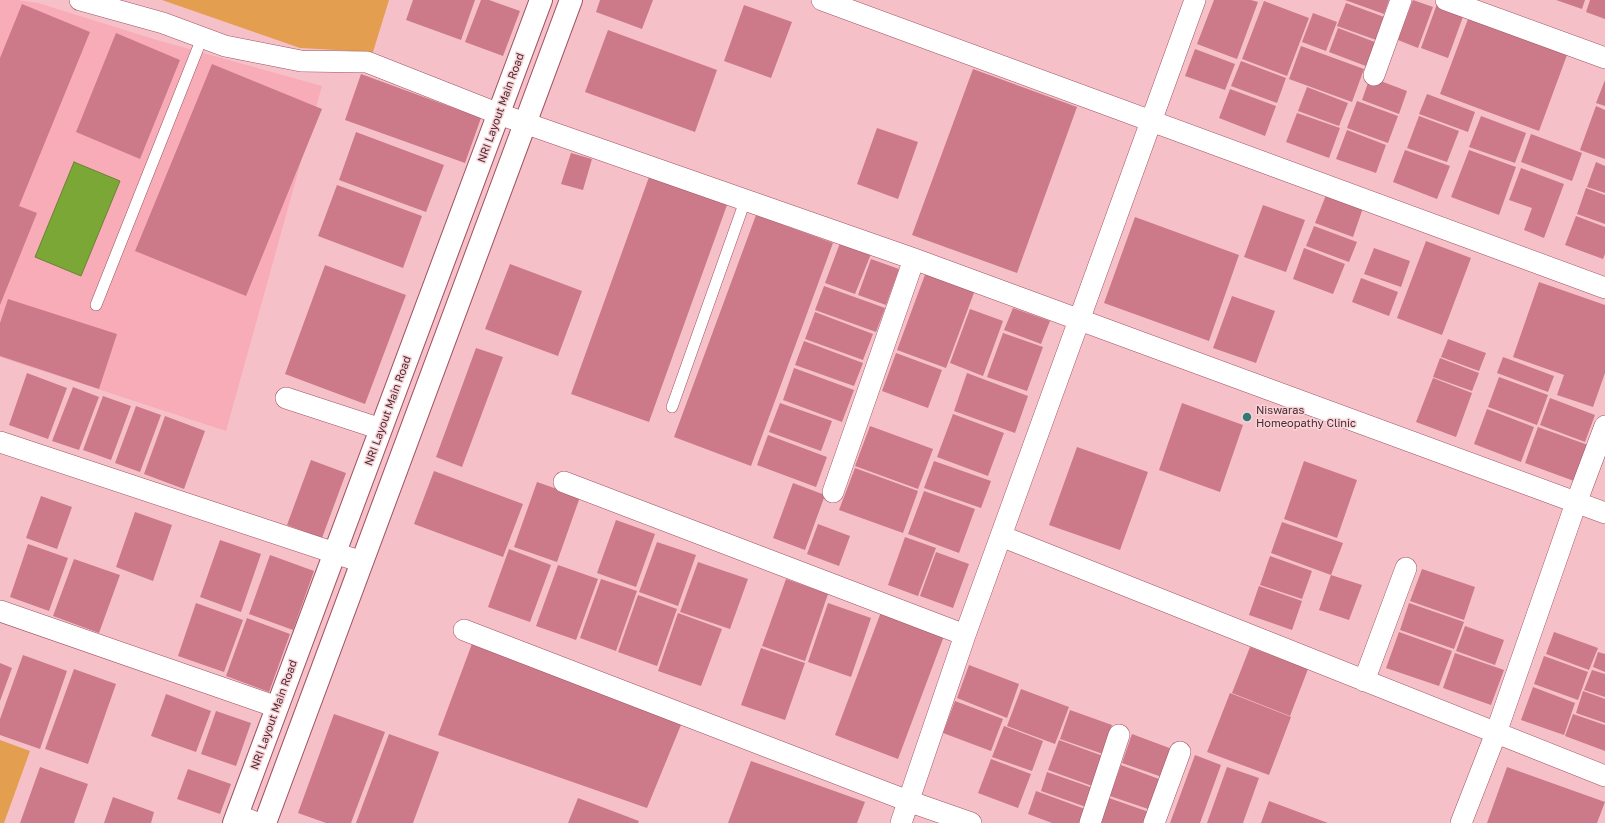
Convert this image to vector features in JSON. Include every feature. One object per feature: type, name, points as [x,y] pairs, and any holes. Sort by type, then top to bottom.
[{"type":"street","points":[[80,0],[163,23],[225,46],[301,61],[367,62],[499,114],[914,259],[1605,513]]},
{"type":"street","name":"NRI Layout Main Road","points":[[243,820],[277,707],[541,0]]},
{"type":"street","points":[[265,823],[571,0]]},
{"type":"street","points":[[822,0],[1605,288]]},
{"type":"street","points":[[901,823],[965,636],[1195,0]]},
{"type":"street","points":[[1374,75],[1401,0]]},
{"type":"street","points":[[1446,0],[1605,58]]},
{"type":"street","points":[[833,492],[914,259]]},
{"type":"street","points":[[286,398],[381,429]]},
{"type":"street","points":[[1461,823],[1496,733],[1576,503],[1605,426]]},
{"type":"street","points":[[0,442],[362,562]]},
{"type":"street","points":[[564,482],[965,636]]},
{"type":"street","points":[[1001,536],[1605,776]]},
{"type":"street","points":[[1364,681],[1406,568]]},
{"type":"street","points":[[0,611],[277,707]]},
{"type":"street","points":[[464,630],[908,801],[971,823]]},
{"type":"street","points":[[1090,823],[1119,735]]},
{"type":"street","points":[[1154,823],[1180,752]]},
{"type":"lane","points":[[96,305],[202,38]]},
{"type":"lane","points":[[672,407],[745,201]]},
{"type":"shaded area","points":[[0,0],[17,0],[38,3],[157,40],[322,86],[226,431],[0,357]]},
{"type":"shaded area","points":[[162,0],[389,0],[373,52],[300,48]]},
{"type":"shaded area","points":[[74,162],[120,181],[81,276],[35,257]]},
{"type":"shaded area","points":[[0,740],[30,751],[4,823],[0,823]]},
{"type":"building","points":[[413,0],[475,0],[461,40],[406,20]]},
{"type":"building","points":[[481,0],[489,0],[520,11],[503,56],[465,42]]},
{"type":"building","points":[[600,0],[653,0],[642,29],[596,12]]},
{"type":"building","points":[[1214,0],[1251,0],[1258,2],[1237,59],[1197,44]]},
{"type":"building","points":[[1345,0],[1389,0],[1384,14]]},
{"type":"building","points":[[1413,0],[1433,7],[1418,48],[1398,40]]},
{"type":"building","points":[[1556,0],[1585,0],[1582,9]]},
{"type":"building","points":[[1590,0],[1605,0],[1605,19],[1586,12]]},
{"type":"building","points":[[1264,1],[1309,18],[1287,76],[1242,59]]},
{"type":"building","points":[[1346,3],[1387,18],[1379,41],[1337,26]]},
{"type":"building","points":[[22,4],[90,32],[19,206],[37,213],[0,305],[0,58]]},
{"type":"building","points":[[1437,4],[1464,14],[1448,58],[1421,48]]},
{"type":"building","points":[[744,5],[792,22],[771,78],[724,61]]},
{"type":"building","points":[[1313,13],[1337,22],[1326,51],[1302,42]]},
{"type":"building","points":[[1468,19],[1567,55],[1539,131],[1440,94]]},
{"type":"building","points":[[1338,28],[1380,44],[1371,68],[1329,52]]},
{"type":"building","points":[[608,30],[717,70],[695,132],[585,92]]},
{"type":"building","points":[[116,33],[180,60],[140,159],[76,132]]},
{"type":"building","points":[[1301,46],[1364,69],[1352,102],[1289,79]]},
{"type":"building","points":[[1195,49],[1235,64],[1225,90],[1185,76]]},
{"type":"building","points":[[1241,61],[1286,78],[1277,103],[1231,86]]},
{"type":"building","points":[[212,64],[322,109],[246,296],[135,251]]},
{"type":"building","points":[[973,69],[1077,107],[1017,273],[912,235]]},
{"type":"building","points":[[361,74],[481,118],[465,163],[345,120]]},
{"type":"building","points":[[1370,77],[1407,91],[1399,114],[1362,100]]},
{"type":"building","points":[[1605,80],[1605,106],[1596,103]]},
{"type":"building","points":[[1307,87],[1348,103],[1339,126],[1298,111]]},
{"type":"building","points":[[1230,89],[1276,106],[1265,136],[1219,118]]},
{"type":"building","points":[[1427,94],[1475,112],[1468,132],[1419,114]]},
{"type":"building","points":[[1357,101],[1398,116],[1388,143],[1347,128]]},
{"type":"building","points":[[1596,106],[1605,110],[1605,159],[1580,150]]},
{"type":"building","points":[[1297,113],[1340,128],[1329,158],[1286,142]]},
{"type":"building","points":[[1419,116],[1459,131],[1447,162],[1407,148]]},
{"type":"building","points":[[1481,116],[1526,133],[1515,163],[1469,147]]},
{"type":"building","points":[[877,128],[918,142],[898,199],[857,184]]},
{"type":"building","points":[[1347,130],[1386,145],[1376,173],[1336,159]]},
{"type":"building","points":[[356,132],[444,165],[426,212],[339,180]]},
{"type":"building","points":[[1531,134],[1582,153],[1572,181],[1521,162]]},
{"type":"building","points":[[1405,150],[1450,166],[1437,199],[1393,182]]},
{"type":"building","points":[[1469,150],[1516,167],[1499,215],[1451,197]]},
{"type":"building","points":[[571,153],[592,159],[583,190],[561,184]]},
{"type":"building","points":[[1596,162],[1605,166],[1605,193],[1587,187]]},
{"type":"building","points":[[1521,168],[1564,184],[1544,238],[1524,230],[1532,208],[1509,200]]},
{"type":"building","points":[[649,177],[727,205],[649,422],[571,394]]},
{"type":"building","points":[[337,185],[422,216],[403,268],[318,236]]},
{"type":"building","points":[[1586,188],[1605,195],[1605,224],[1577,214]]},
{"type":"building","points":[[1326,195],[1363,208],[1353,237],[1315,223]]},
{"type":"building","points":[[1263,205],[1305,220],[1286,272],[1244,257]]},
{"type":"building","points":[[756,215],[833,243],[751,466],[674,437]]},
{"type":"building","points":[[1576,216],[1605,227],[1605,254],[1603,259],[1565,245]]},
{"type":"building","points":[[1135,217],[1239,255],[1209,341],[1104,303]]},
{"type":"building","points":[[1314,226],[1357,242],[1349,262],[1306,246]]},
{"type":"building","points":[[1426,241],[1471,258],[1442,335],[1397,318]]},
{"type":"building","points":[[840,243],[871,254],[855,294],[825,283]]},
{"type":"building","points":[[1304,248],[1345,264],[1333,294],[1293,279]]},
{"type":"building","points":[[1374,248],[1410,261],[1401,287],[1364,274]]},
{"type":"building","points":[[871,259],[899,269],[886,305],[858,295]]},
{"type":"building","points":[[510,264],[582,291],[558,356],[485,329]]},
{"type":"building","points":[[325,265],[406,295],[365,404],[285,374]]},
{"type":"building","points":[[926,272],[975,290],[946,368],[897,350]]},
{"type":"building","points":[[1361,278],[1398,292],[1389,316],[1352,302]]},
{"type":"building","points":[[1539,282],[1605,305],[1605,373],[1593,407],[1557,395],[1564,375],[1513,357]]},
{"type":"building","points":[[824,286],[885,308],[876,332],[815,310]]},
{"type":"building","points":[[1232,296],[1275,311],[1256,363],[1213,348]]},
{"type":"building","points":[[8,299],[117,334],[99,389],[0,356],[0,323]]},
{"type":"building","points":[[1013,308],[1050,321],[1041,344],[1004,330]]},
{"type":"building","points":[[970,309],[1003,321],[983,376],[950,363]]},
{"type":"building","points":[[815,312],[873,334],[863,360],[805,339]]},
{"type":"building","points":[[1003,333],[1043,347],[1027,391],[987,377]]},
{"type":"building","points":[[1448,339],[1486,353],[1479,371],[1441,357]]},
{"type":"building","points":[[804,341],[863,363],[854,386],[795,365]]},
{"type":"building","points":[[476,348],[503,357],[462,467],[436,457]]},
{"type":"building","points":[[896,353],[942,370],[928,408],[882,391]]},
{"type":"building","points":[[1503,357],[1554,376],[1548,392],[1497,373]]},
{"type":"building","points":[[1440,358],[1479,373],[1472,391],[1433,377]]},
{"type":"building","points":[[794,368],[854,390],[842,422],[783,400]]},
{"type":"building","points":[[27,373],[67,388],[48,439],[9,425]]},
{"type":"building","points":[[967,373],[1028,396],[1015,433],[954,411]]},
{"type":"building","points":[[1499,377],[1548,395],[1537,425],[1488,407]]},
{"type":"building","points":[[1433,378],[1472,393],[1456,437],[1416,422]]},
{"type":"building","points":[[73,387],[99,397],[79,450],[52,441]]},
{"type":"building","points":[[103,396],[131,406],[111,460],[83,450]]},
{"type":"building","points":[[1550,398],[1595,415],[1585,442],[1540,425]]},
{"type":"building","points":[[780,403],[832,421],[821,451],[769,432]]},
{"type":"building","points":[[1182,403],[1243,425],[1220,492],[1159,470]]},
{"type":"building","points":[[136,406],[161,415],[140,472],[115,463]]},
{"type":"building","points":[[1487,409],[1534,427],[1521,462],[1474,444]]},
{"type":"building","points":[[953,414],[1004,433],[988,476],[937,457]]},
{"type":"building","points":[[165,416],[205,431],[184,489],[144,474]]},
{"type":"building","points":[[870,426],[933,449],[918,489],[855,466]]},
{"type":"building","points":[[1538,427],[1588,445],[1574,481],[1525,463]]},
{"type":"building","points":[[768,435],[827,457],[816,487],[757,465]]},
{"type":"building","points":[[1077,447],[1148,472],[1120,550],[1049,525]]},
{"type":"building","points":[[311,460],[346,473],[322,538],[287,525]]},
{"type":"building","points":[[934,461],[991,481],[981,508],[924,488]]},
{"type":"building","points":[[1304,461],[1357,480],[1337,538],[1284,519]]},
{"type":"building","points":[[855,468],[918,491],[903,533],[839,510]]},
{"type":"building","points":[[434,471],[523,504],[503,557],[414,524]]},
{"type":"building","points":[[537,482],[580,497],[557,562],[514,547]]},
{"type":"building","points":[[793,483],[825,495],[805,550],[773,538]]},
{"type":"building","points":[[924,491],[975,509],[959,553],[908,534]]},
{"type":"building","points":[[41,496],[72,507],[57,549],[26,538]]},
{"type":"building","points":[[135,512],[172,525],[153,581],[116,567]]},
{"type":"building","points":[[616,520],[655,534],[636,587],[597,573]]},
{"type":"building","points":[[1282,522],[1343,543],[1331,575],[1271,553]]},
{"type":"building","points":[[818,524],[850,536],[839,566],[807,554]]},
{"type":"building","points":[[905,537],[936,548],[918,596],[888,585]]},
{"type":"building","points":[[220,540],[261,554],[241,612],[200,597]]},
{"type":"building","points":[[657,542],[696,555],[678,606],[639,592]]},
{"type":"building","points":[[28,544],[68,558],[49,611],[10,597]]},
{"type":"building","points":[[509,549],[551,565],[530,622],[488,607]]},
{"type":"building","points":[[936,552],[969,564],[953,608],[920,596]]},
{"type":"building","points":[[270,555],[314,571],[293,630],[249,614]]},
{"type":"building","points":[[1270,556],[1312,571],[1302,599],[1260,585]]},
{"type":"building","points":[[74,559],[120,575],[99,633],[53,616]]},
{"type":"building","points":[[698,562],[748,579],[730,629],[680,612]]},
{"type":"building","points":[[558,565],[598,579],[576,640],[536,626]]},
{"type":"building","points":[[1422,569],[1475,587],[1464,620],[1410,601]]},
{"type":"building","points":[[1331,575],[1362,585],[1349,620],[1319,610]]},
{"type":"building","points":[[601,579],[637,591],[616,651],[580,638]]},
{"type":"building","points":[[786,579],[828,594],[805,661],[762,646]]},
{"type":"building","points":[[1259,586],[1302,601],[1292,630],[1249,615]]},
{"type":"building","points":[[638,595],[677,609],[657,666],[618,652]]},
{"type":"building","points":[[196,603],[243,620],[224,672],[178,656]]},
{"type":"building","points":[[828,603],[871,618],[851,677],[808,662]]},
{"type":"building","points":[[1409,603],[1464,622],[1454,649],[1400,630]]},
{"type":"building","points":[[881,612],[944,636],[898,759],[835,735]]},
{"type":"building","points":[[678,613],[722,629],[701,686],[658,671]]},
{"type":"building","points":[[247,618],[290,634],[269,692],[226,676]]},
{"type":"building","points":[[1465,626],[1504,640],[1495,665],[1456,651]]},
{"type":"building","points":[[1399,632],[1452,651],[1439,686],[1386,668]]},
{"type":"building","points":[[1554,632],[1598,648],[1589,670],[1546,654]]},
{"type":"building","points":[[473,641],[683,720],[647,808],[438,735]]},
{"type":"building","points":[[1250,647],[1308,669],[1290,716],[1232,693]]},
{"type":"building","points":[[761,648],[805,663],[785,720],[741,705]]},
{"type":"building","points":[[1598,652],[1605,654],[1605,672],[1593,667]]},
{"type":"building","points":[[1455,653],[1504,670],[1491,705],[1443,688]]},
{"type":"building","points":[[23,655],[67,671],[40,749],[0,735],[0,719]]},
{"type":"building","points":[[1544,656],[1588,672],[1578,700],[1534,684]]},
{"type":"building","points":[[0,663],[12,668],[0,701]]},
{"type":"building","points":[[969,665],[1019,684],[1007,718],[957,698]]},
{"type":"building","points":[[74,669],[116,684],[88,764],[45,749]]},
{"type":"building","points":[[1592,670],[1605,674],[1605,697],[1584,690]]},
{"type":"building","points":[[1533,687],[1575,703],[1564,735],[1521,720]]},
{"type":"building","points":[[1021,689],[1069,707],[1055,744],[1007,726]]},
{"type":"building","points":[[1583,691],[1605,699],[1605,723],[1576,713]]},
{"type":"building","points":[[1230,693],[1291,717],[1269,775],[1207,752]]},
{"type":"building","points":[[166,694],[211,711],[196,752],[151,736]]},
{"type":"building","points":[[955,701],[1003,719],[991,751],[943,733]]},
{"type":"building","points":[[1070,710],[1112,725],[1103,754],[1060,739]]},
{"type":"building","points":[[216,711],[251,723],[236,766],[201,754]]},
{"type":"building","points":[[334,714],[385,732],[351,823],[326,823],[298,813]]},
{"type":"building","points":[[1573,714],[1605,725],[1605,751],[1565,736]]},
{"type":"building","points":[[1004,726],[1043,741],[1032,771],[992,757]]},
{"type":"building","points":[[389,734],[439,752],[413,823],[356,823]]},
{"type":"building","points":[[1132,734],[1172,749],[1162,777],[1122,763]]},
{"type":"building","points":[[1059,740],[1103,756],[1092,786],[1048,770]]},
{"type":"building","points":[[1195,755],[1221,765],[1200,823],[1170,823]]},
{"type":"building","points":[[991,759],[1031,774],[1018,808],[978,793]]},
{"type":"building","points":[[751,761],[865,802],[857,823],[728,823]]},
{"type":"building","points":[[1121,765],[1159,779],[1148,809],[1110,796]]},
{"type":"building","points":[[40,767],[88,784],[74,823],[20,823]]},
{"type":"building","points":[[1227,767],[1259,778],[1243,823],[1207,823]]},
{"type":"building","points":[[1507,767],[1605,802],[1597,823],[1487,823]]},
{"type":"building","points":[[188,769],[231,784],[220,814],[177,799]]},
{"type":"building","points":[[1047,772],[1093,788],[1086,807],[1041,791]]},
{"type":"building","points":[[1036,791],[1085,809],[1080,823],[1052,823],[1028,814]]},
{"type":"building","points":[[113,797],[154,812],[151,823],[104,823]]},
{"type":"building","points":[[578,798],[639,821],[638,823],[568,823]]},
{"type":"building","points":[[1109,798],[1149,812],[1145,823],[1100,823]]},
{"type":"building","points":[[1269,801],[1328,823],[1261,823]]},
{"type":"place","name":"Niswaras Homeopathy Clinic","points":[[1247,417]]}]
